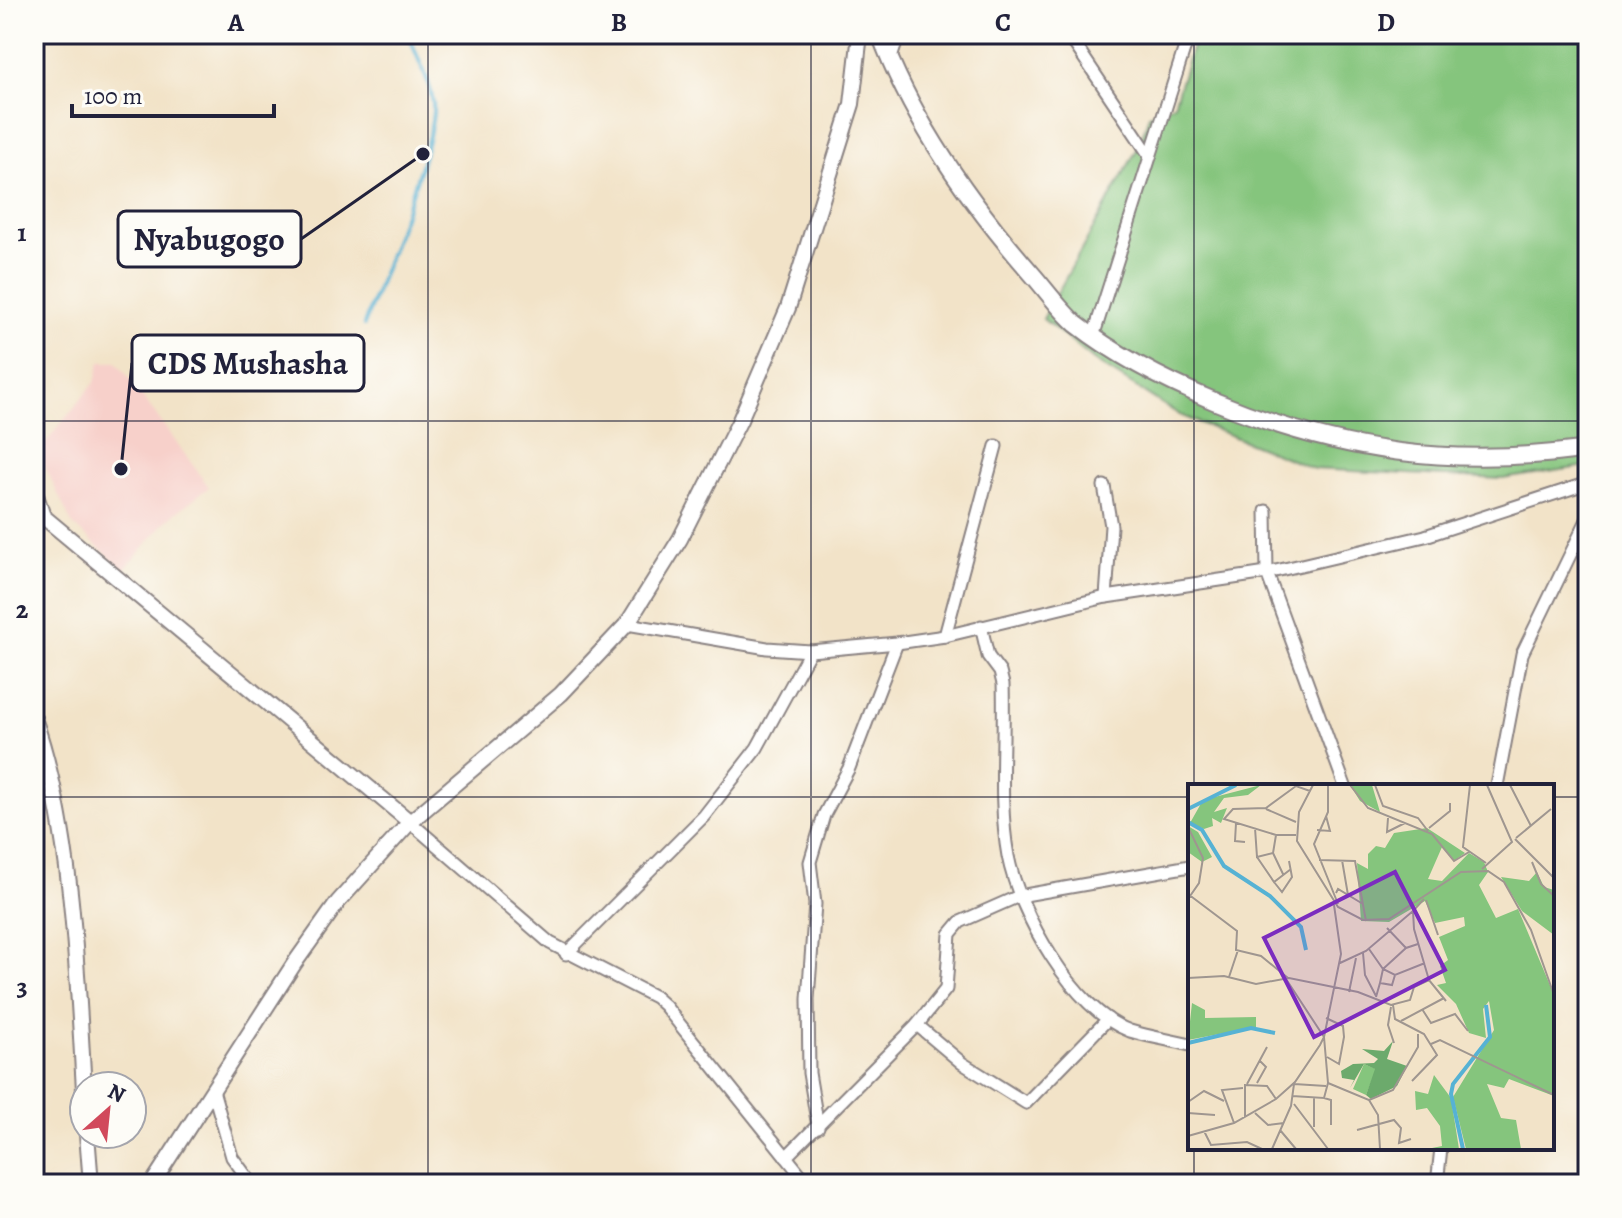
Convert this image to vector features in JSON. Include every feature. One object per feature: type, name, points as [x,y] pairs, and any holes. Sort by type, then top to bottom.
[{"type":"main road","points":[[880,34],[890,61],[958,181],[1026,267],[1072,320],[1093,337],[1173,384],[1265,422],[1323,440],[1420,456],[1491,458],[1588,449]]},
{"type":"street","points":[[152,1184],[338,902],[410,822],[561,694],[627,624],[680,539],[740,420],[788,308],[852,104],[860,34]]},
{"type":"street","points":[[890,61],[899,34]]},
{"type":"street","points":[[1068,34],[1150,156]]},
{"type":"street","points":[[1093,337],[1189,34]]},
{"type":"street","points":[[945,636],[996,446]]},
{"type":"street","points":[[627,624],[767,648],[810,651],[945,636],[1106,597],[1267,573],[1425,536],[1588,483]]},
{"type":"street","points":[[34,484],[40,516],[566,954],[655,997],[808,1184]]},
{"type":"street","points":[[1104,486],[1111,526],[1106,597]]},
{"type":"street","points":[[1266,511],[1267,573],[1344,784]]},
{"type":"street","points":[[1497,784],[1522,654],[1588,518]]},
{"type":"street","points":[[981,626],[988,656],[1000,672],[1003,684],[1007,853],[1019,896],[1061,973],[1108,1019],[1130,1031],[1188,1045]]},
{"type":"street","points":[[818,1127],[809,1073],[808,999],[815,904],[810,862],[824,815],[849,768],[897,643]]},
{"type":"street","points":[[566,954],[704,816],[757,748],[810,651]]},
{"type":"street","points":[[34,718],[51,776],[61,837],[77,968],[83,1070]]},
{"type":"street","points":[[786,1157],[917,1025],[946,989],[950,934],[960,922],[1019,896],[1188,866]]},
{"type":"street","points":[[917,1025],[962,1063],[1026,1103],[1108,1019]]},
{"type":"street","points":[[213,1090],[232,1157],[252,1184]]},
{"type":"street","points":[[88,1150],[91,1184]]},
{"type":"street","points":[[1437,1184],[1441,1150]]},
{"type":"shaded area","points":[[100,362],[117,362],[209,487],[167,520],[124,570],[72,524],[38,452],[95,382]]},
{"type":"green space","points":[[1196,34],[1588,34],[1588,466],[1502,479],[1314,469],[1180,415],[1095,361],[1043,319],[1139,146],[1149,115],[1174,104]]},
{"type":"waterway","points":[[364,325],[417,178],[432,122],[431,94],[409,34]]},
{"type":"place","name":"Nyabugogo","points":[[423,154]]},
{"type":"place","name":"CDS Mushasha","points":[[121,469]]}]
